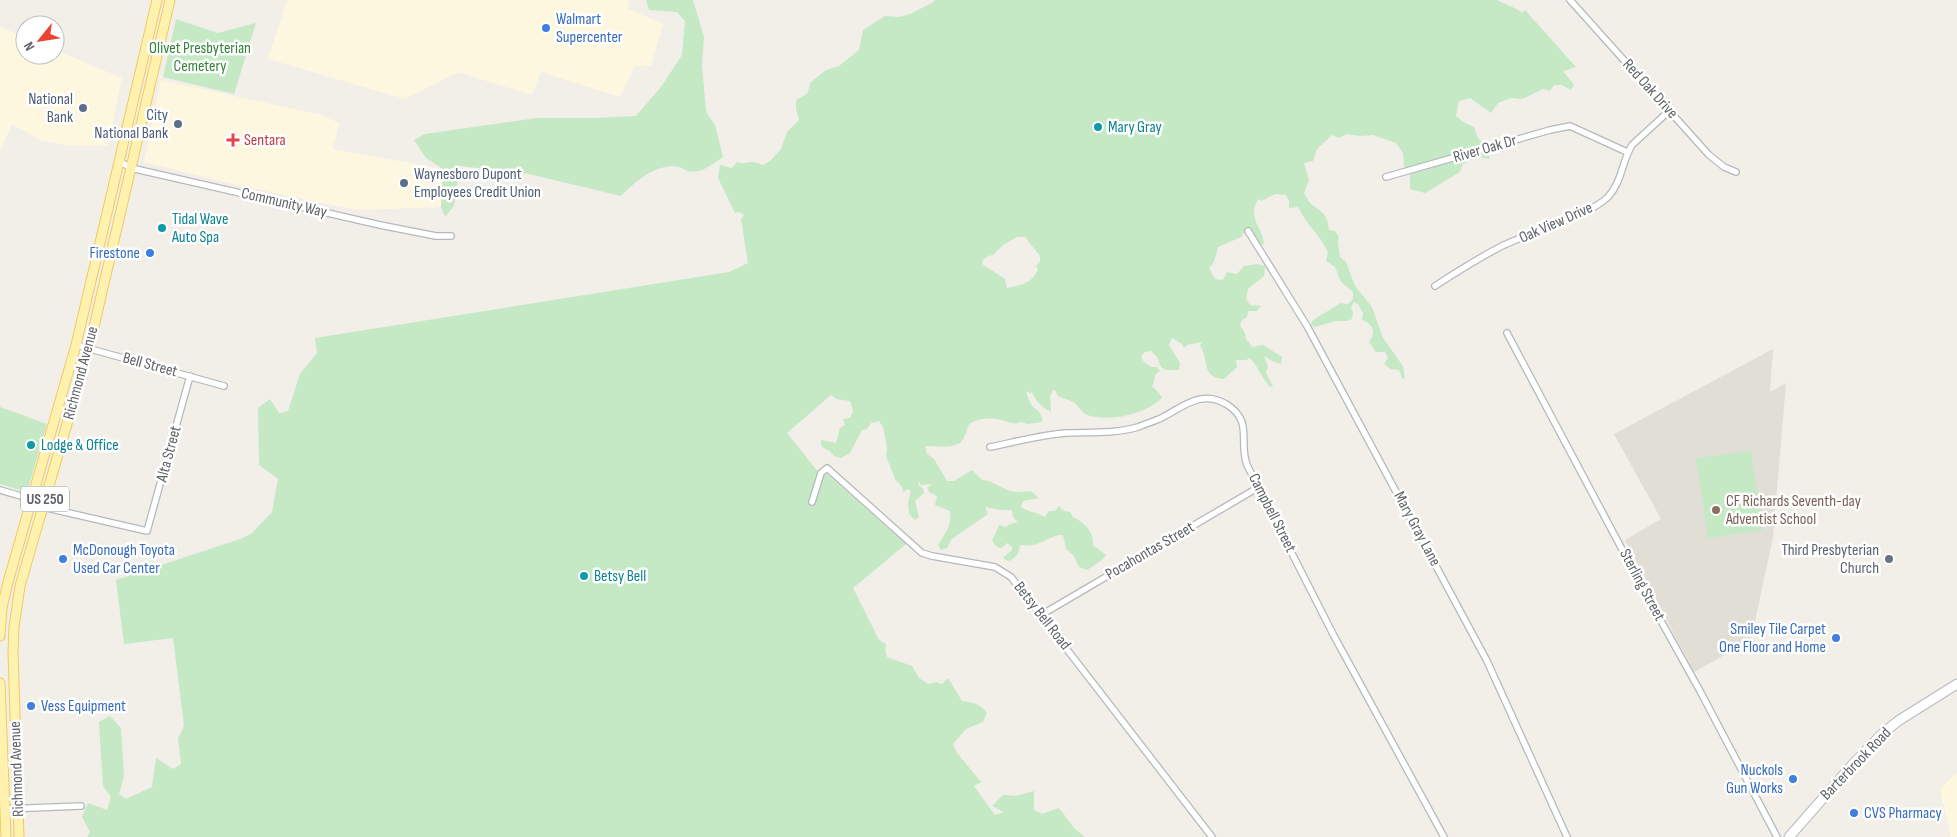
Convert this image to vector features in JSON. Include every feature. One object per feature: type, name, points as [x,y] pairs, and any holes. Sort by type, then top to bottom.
[{"type":"main road","name":"Richmond Avenue","points":[[0,636],[2,608],[8,582],[76,345],[157,0]]},
{"type":"main road","name":"Richmond Avenue","points":[[19,837],[13,669],[14,627],[20,586],[89,348],[170,0]]},
{"type":"main road","name":"Richmond Avenue","points":[[0,683],[6,837]]},
{"type":"street","name":"Red Oak Drive","points":[[1570,0],[1709,155],[1724,167],[1736,172]]},
{"type":"street","name":"Oak View Drive","points":[[1435,286],[1504,246],[1584,212],[1603,201],[1616,186],[1627,152],[1638,139],[1669,111]]},
{"type":"street","name":"River Oak Dr","points":[[1386,177],[1570,126],[1627,152]]},
{"type":"street","name":"Community Way","points":[[119,161],[131,168],[389,227],[436,236],[451,236]]},
{"type":"street","name":"Mary Gray Lane","points":[[1248,231],[1307,326],[1487,661],[1567,837]]},
{"type":"street","name":"Sterling Street","points":[[1507,333],[1777,837]]},
{"type":"street","name":"Bell Street","points":[[76,345],[224,386]]},
{"type":"street","name":"Alta Street","points":[[43,507],[147,531],[190,376]]},
{"type":"street","name":"Campbell Street","points":[[990,447],[1064,434],[1129,429],[1159,419],[1192,400],[1200,398],[1212,398],[1227,404],[1240,418],[1245,434],[1245,460],[1334,636],[1444,837]]},
{"type":"street","name":"Betsy Bell Road","points":[[812,502],[821,473],[827,468],[922,553],[995,567],[1011,577],[1212,837]]},
{"type":"street","name":"Pocahontas Street","points":[[1041,615],[1259,487]]},
{"type":"street","points":[[0,490],[31,499],[43,507]]},
{"type":"street","name":"Barterbrook Road","points":[[1790,837],[1852,764],[1882,734],[1898,721],[1957,684]]},
{"type":"street","points":[[4,808],[80,806]]},
{"type":"shaded area","points":[[287,0],[630,0],[628,9],[663,24],[651,66],[635,66],[620,97],[541,72],[532,95],[458,72],[405,99],[268,59]]},
{"type":"shaded area","points":[[0,27],[15,33],[15,65],[65,65],[65,54],[122,78],[108,146],[71,146],[41,140],[12,124],[0,151]]},
{"type":"shaded area","points":[[161,80],[321,115],[339,123],[333,149],[443,169],[441,207],[357,210],[228,183],[144,162]]},
{"type":"shaded area","name":"CF Richards Seventh-day Adventist School","points":[[1773,349],[1770,392],[1786,383],[1773,537],[1751,640],[1694,672],[1625,540],[1661,519],[1614,434]]},
{"type":"shaded area","points":[[1957,772],[1957,837],[1951,837],[1940,789]]},
{"type":"green space","points":[[646,0],[693,0],[704,37],[702,65],[706,112],[715,125],[723,157],[707,168],[693,172],[674,166],[658,169],[638,180],[621,196],[529,174],[460,166],[454,206],[445,217],[441,207],[443,169],[426,158],[414,140],[425,134],[537,118],[636,116],[661,87],[682,55],[685,21],[677,12],[649,10]]},
{"type":"green space","points":[[935,0],[1497,0],[1522,13],[1525,10],[1576,67],[1563,71],[1574,85],[1571,90],[1562,85],[1554,85],[1550,91],[1543,89],[1522,99],[1511,98],[1498,103],[1491,113],[1470,98],[1459,101],[1456,116],[1474,127],[1478,138],[1490,150],[1489,159],[1478,157],[1463,164],[1460,172],[1425,193],[1410,189],[1410,175],[1404,166],[1403,153],[1396,143],[1373,135],[1347,134],[1339,138],[1332,135],[1317,149],[1313,161],[1304,163],[1309,180],[1304,193],[1311,204],[1326,217],[1329,230],[1335,231],[1339,237],[1340,257],[1346,262],[1355,286],[1372,307],[1383,338],[1403,366],[1405,379],[1402,378],[1399,370],[1391,369],[1384,364],[1388,358],[1385,352],[1376,352],[1369,342],[1373,335],[1373,329],[1362,320],[1363,313],[1358,304],[1354,302],[1351,307],[1353,312],[1352,319],[1314,327],[1311,323],[1340,303],[1348,304],[1353,299],[1353,292],[1341,282],[1335,267],[1326,261],[1328,252],[1298,207],[1289,208],[1289,201],[1286,195],[1275,194],[1262,201],[1258,199],[1255,206],[1255,217],[1264,244],[1260,245],[1252,231],[1247,229],[1241,237],[1218,247],[1214,262],[1209,268],[1215,279],[1223,280],[1227,272],[1237,274],[1244,266],[1257,264],[1265,266],[1264,276],[1248,289],[1246,299],[1250,305],[1261,306],[1257,311],[1248,311],[1247,317],[1242,320],[1240,325],[1245,333],[1246,340],[1252,347],[1263,345],[1282,357],[1281,364],[1264,356],[1268,367],[1266,373],[1273,386],[1270,387],[1250,358],[1236,360],[1237,367],[1224,379],[1216,378],[1208,372],[1200,346],[1202,342],[1187,345],[1184,348],[1182,344],[1172,338],[1169,345],[1180,363],[1179,370],[1166,370],[1161,367],[1157,357],[1151,351],[1145,352],[1141,356],[1143,361],[1151,367],[1157,367],[1160,371],[1155,375],[1152,386],[1162,398],[1146,409],[1126,416],[1096,417],[1085,414],[1075,403],[1058,396],[1055,390],[1053,390],[1050,396],[1051,412],[1040,404],[1032,392],[1030,394],[1028,391],[1026,393],[1040,414],[1042,422],[1028,424],[993,418],[983,419],[969,424],[964,438],[958,444],[944,447],[925,446],[927,454],[934,459],[947,481],[954,481],[972,470],[982,480],[1007,490],[1032,492],[1039,498],[1023,501],[1021,507],[1027,510],[1045,517],[1049,511],[1055,511],[1059,506],[1064,511],[1070,512],[1073,517],[1088,528],[1092,536],[1093,545],[1106,555],[1087,570],[1079,567],[1074,556],[1066,549],[1063,535],[1034,545],[1020,545],[1017,555],[1013,559],[1008,561],[1003,558],[1012,550],[1012,547],[1007,543],[1002,548],[997,547],[992,541],[999,525],[1006,527],[1018,522],[1013,517],[1012,510],[985,507],[988,514],[951,540],[947,548],[941,550],[938,545],[949,525],[950,511],[935,505],[937,496],[929,492],[927,487],[931,486],[931,484],[921,485],[919,481],[918,484],[924,493],[915,501],[919,517],[915,520],[909,514],[908,503],[911,491],[908,489],[903,492],[902,487],[895,479],[886,456],[887,447],[883,427],[879,421],[871,423],[867,429],[862,430],[850,453],[841,458],[834,456],[830,451],[822,447],[821,440],[836,443],[840,428],[845,425],[843,419],[850,418],[853,411],[850,401],[836,399],[831,395],[787,433],[819,473],[828,475],[906,544],[853,588],[879,640],[886,644],[885,651],[887,657],[912,666],[919,678],[928,684],[936,682],[942,684],[948,678],[962,701],[976,704],[987,713],[983,722],[966,729],[953,744],[957,753],[981,782],[974,786],[995,815],[1004,812],[992,806],[1003,795],[1016,796],[1034,791],[1034,810],[1042,814],[1059,808],[1075,829],[1085,837],[87,837],[90,832],[82,817],[88,803],[107,810],[111,797],[103,786],[99,722],[110,716],[121,728],[124,776],[119,794],[126,799],[152,787],[156,758],[173,769],[181,764],[178,739],[184,726],[173,638],[124,644],[116,580],[243,538],[252,533],[272,512],[278,479],[259,465],[258,408],[270,399],[279,413],[288,411],[300,374],[317,353],[315,338],[729,272],[748,263],[741,219],[744,215],[739,212],[735,213],[718,178],[720,165],[732,168],[737,162],[754,162],[763,165],[770,161],[781,149],[787,132],[799,120],[796,100],[807,94],[811,82],[826,70],[839,66],[859,50],[863,30],[885,16],[899,17],[910,14]],"holes":[[[1017,237],[1025,237],[1040,256],[1040,262],[1036,266],[1038,270],[1029,281],[1007,288],[1005,279],[982,264],[983,260]]]},
{"type":"green space","name":"Olivet Presbyterian Cemetery","points":[[176,19],[218,33],[256,23],[234,94],[163,77]]},
{"type":"green space","points":[[0,407],[47,424],[27,492],[0,484]]},
{"type":"green space","points":[[1751,451],[1763,530],[1708,538],[1696,458]]},
{"type":"place","name":"Walmart Supercenter","points":[[546,28]]},
{"type":"place","name":"National Bank","points":[[83,108]]},
{"type":"place","name":"City National Bank","points":[[178,124]]},
{"type":"place","name":"Mary Gray","points":[[1098,127]]},
{"type":"place","name":"Sentara","points":[[233,140]]},
{"type":"place","name":"Waynesboro Dupont Employees Credit Union","points":[[404,183]]},
{"type":"place","name":"Tidal Wave Auto Spa","points":[[162,228]]},
{"type":"place","name":"Firestone","points":[[150,253]]},
{"type":"place","name":"Lodge & Office","points":[[31,445]]},
{"type":"place","name":"CF Richards Seventh-day Adventist School","points":[[1716,510]]},
{"type":"place","name":"McDonough Toyota Used Car Center","points":[[63,559]]},
{"type":"place","name":"Third Presbyterian Church","points":[[1889,559]]},
{"type":"place","name":"Betsy Bell","points":[[584,576]]},
{"type":"place","name":"Smiley Tile Carpet One Floor and Home","points":[[1836,638]]},
{"type":"place","name":"Vess Equipment","points":[[31,706]]},
{"type":"place","name":"Nuckols Gun Works","points":[[1793,779]]},
{"type":"place","name":"CVS Pharmacy","points":[[1854,813]]}]
